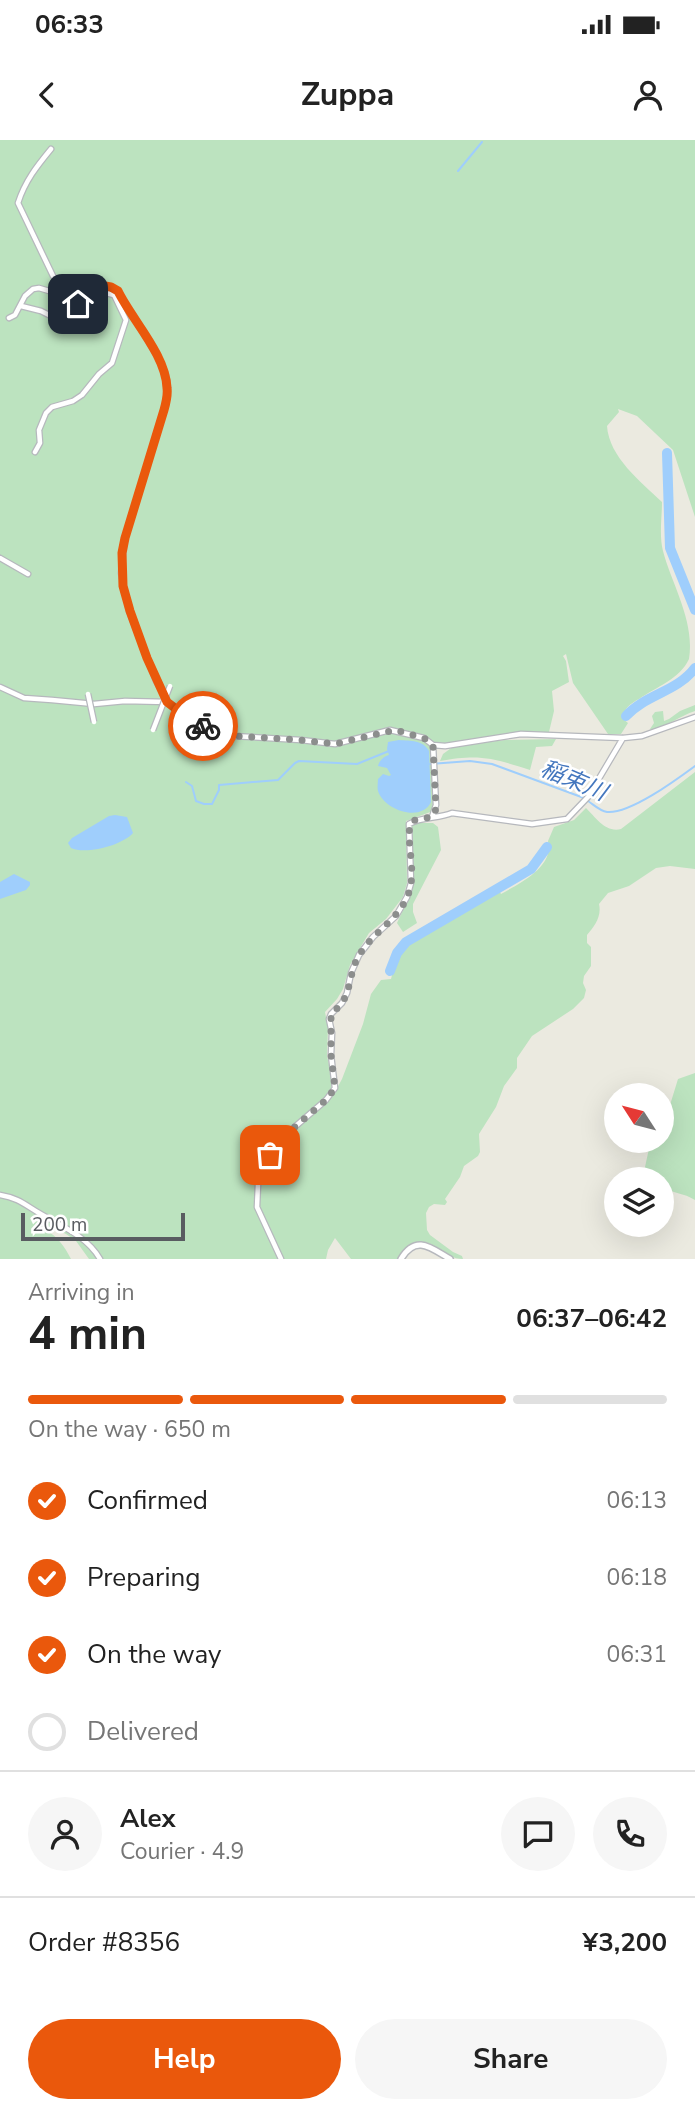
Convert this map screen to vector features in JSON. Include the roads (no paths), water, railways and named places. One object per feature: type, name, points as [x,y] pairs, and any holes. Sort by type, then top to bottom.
[{"type":"street","points":[[51,149],[29,177],[29,183],[18,203],[53,276],[66,284],[93,284],[118,291],[166,375],[164,410],[125,538],[121,573],[130,611],[156,681],[167,702],[192,721],[216,732],[233,736],[335,744],[390,730],[424,738],[433,745],[445,746],[521,734],[623,738],[642,736],[695,717]]},
{"type":"street","points":[[73,298],[82,276]]},
{"type":"street","points":[[9,318],[15,315],[28,293],[35,289],[73,298],[79,305],[93,284]]},
{"type":"street","points":[[35,452],[40,443],[39,430],[46,413],[55,405],[73,401],[82,395],[113,361],[124,329],[124,315],[114,295],[102,292],[93,284]]},
{"type":"street","points":[[21,306],[51,316]]},
{"type":"street","points":[[0,558],[28,574]]},
{"type":"street","points":[[153,730],[170,686]]},
{"type":"street","points":[[0,687],[24,698],[94,704],[125,701],[167,702]]},
{"type":"street","points":[[88,694],[94,722]]},
{"type":"street","points":[[281,1259],[257,1207],[258,1184],[276,1143],[326,1100],[335,1088],[331,1055],[331,1014],[342,1003],[359,955],[373,937],[396,916],[407,897],[411,884],[410,824],[415,820],[457,813],[539,824],[567,819],[589,797],[623,738]]},
{"type":"street","points":[[432,817],[436,805],[433,745]]},
{"type":"street","points":[[0,1195],[20,1200],[81,1237],[100,1259]]},
{"type":"street","points":[[401,1259],[410,1248],[419,1245],[430,1247],[450,1259]]},
{"type":"water","points":[[399,740],[420,743],[429,751],[431,802],[419,812],[403,811],[387,804],[378,791],[378,779],[383,774],[391,775],[387,768],[378,766],[389,755],[388,742]]},
{"type":"water","points":[[115,815],[127,817],[133,833],[113,845],[86,850],[71,848],[68,843],[72,838]]},
{"type":"water","points":[[14,874],[30,882],[30,885],[26,890],[0,899],[0,882]]},
{"type":"waterway","points":[[458,171],[482,142]]},
{"type":"waterway","points":[[667,453],[670,548],[695,610]]},
{"type":"waterway","points":[[626,716],[679,683],[695,668]]},
{"type":"waterway","points":[[186,782],[192,786],[196,801],[212,804],[219,785],[278,780],[299,761],[357,764],[389,751]]},
{"type":"waterway","name":"稲束川","points":[[430,764],[470,761],[492,764],[584,798]]},
{"type":"waterway","name":"稲束川","points":[[588,801],[607,812],[628,808],[695,766]]},
{"type":"waterway","points":[[390,971],[397,953],[406,942],[531,869],[547,847]]}]
